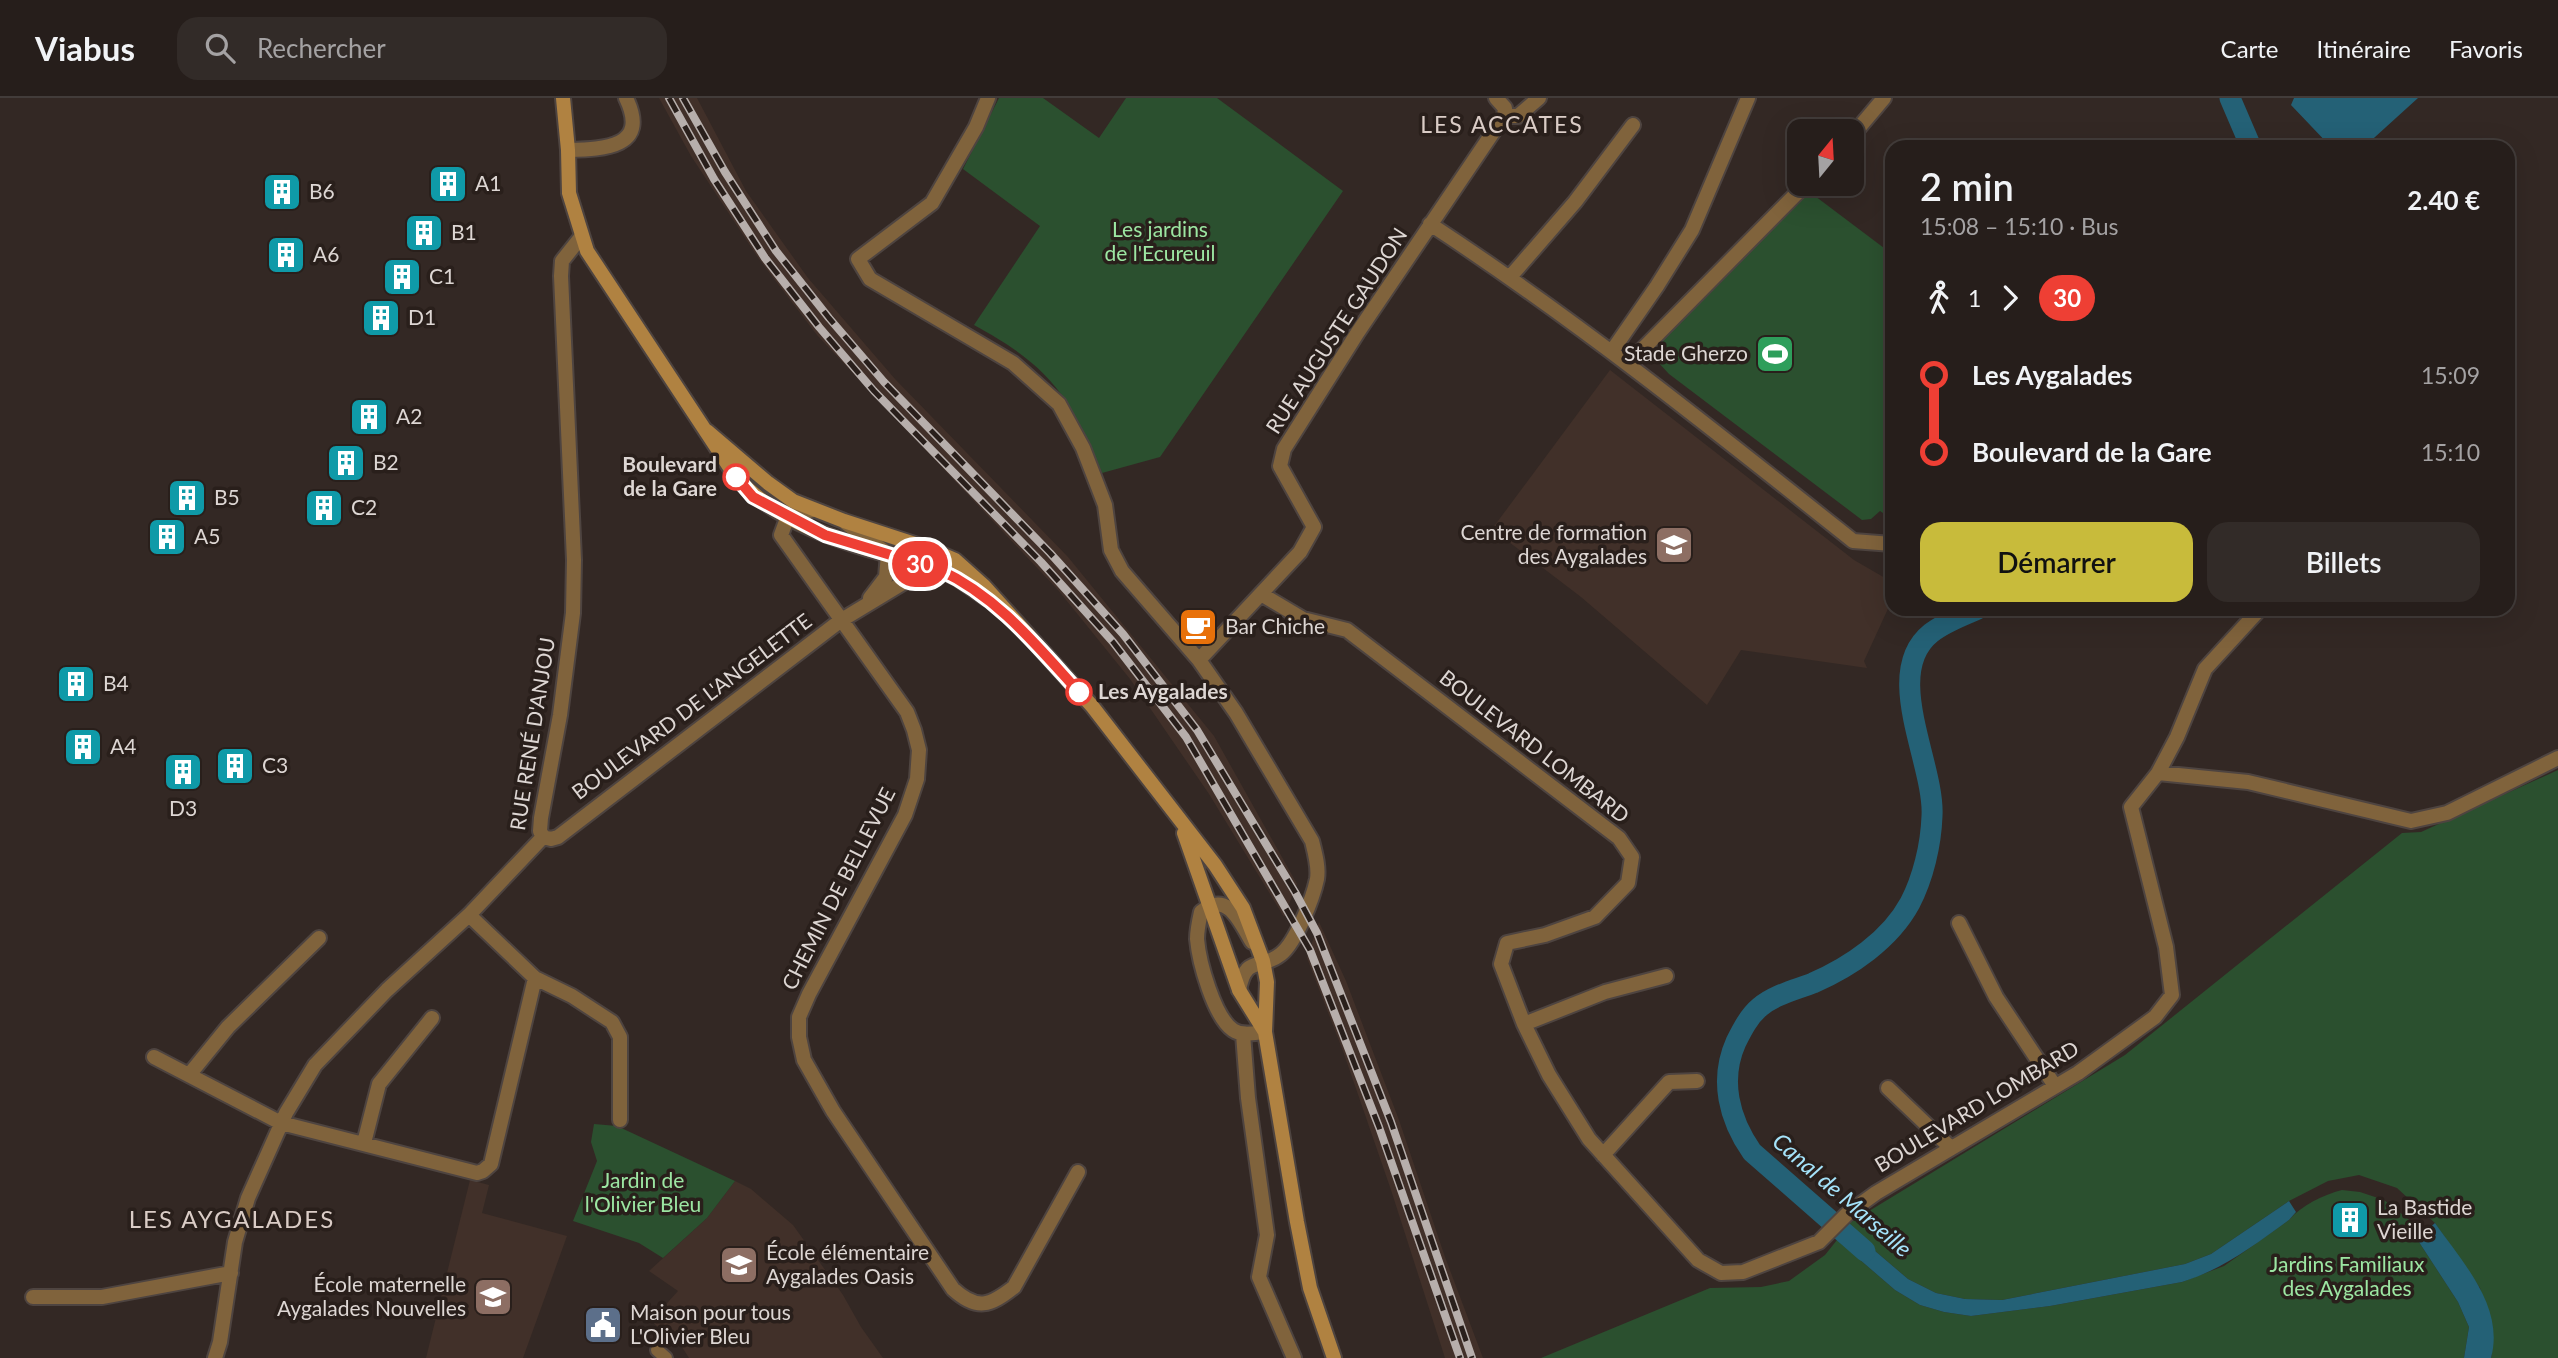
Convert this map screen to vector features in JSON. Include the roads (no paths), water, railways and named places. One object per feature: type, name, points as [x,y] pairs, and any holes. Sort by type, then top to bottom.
[{"type":"main road","points":[[563,98],[569,193],[587,251],[736,477],[753,497],[825,535],[940,570],[957,578],[1006,612]]},
{"type":"main road","points":[[707,431],[793,501],[844,522],[927,548],[955,560],[984,586],[1092,706],[1215,865],[1243,908],[1263,961],[1267,982],[1265,1032],[1310,1288],[1334,1358]]},
{"type":"main road","points":[[1180,821],[1239,990],[1265,1032]]},
{"type":"street","points":[[568,150],[610,148],[628,136],[634,125],[634,116],[626,98]]},
{"type":"street","points":[[988,98],[976,127],[932,204],[858,259],[870,279],[1013,363],[1059,404],[1083,448],[1105,505],[1111,550],[1122,571],[1199,660],[1236,713],[1312,841],[1317,862],[1317,879],[1300,924],[1284,951],[1275,958],[1248,968],[1242,975],[1239,990]]},
{"type":"street","points":[[1496,98],[1505,108],[1504,116],[1430,224],[1510,277],[1612,351],[1853,541],[1885,543]]},
{"type":"street","points":[[1504,116],[1518,116],[1539,98]]},
{"type":"street","points":[[1612,351],[1692,230],[1748,98]]},
{"type":"street","points":[[1864,122],[1884,98]]},
{"type":"street","points":[[1510,277],[1575,202],[1633,125]]},
{"type":"street","points":[[1628,363],[1794,196]]},
{"type":"street","name":"RUE AUGUSTE GAUDON","points":[[1199,660],[1300,552],[1314,527],[1280,466],[1284,449],[1358,331],[1430,224]]},
{"type":"street","name":"RUE RENÉ D'ANJOU","points":[[215,1358],[220,1342],[235,1242],[248,1198],[281,1123],[315,1065],[387,990],[469,915],[543,837],[540,831],[541,818],[560,715],[573,613],[562,261],[581,237]]},
{"type":"street","points":[[813,510],[788,516],[781,535],[840,621]]},
{"type":"street","points":[[844,522],[888,554]]},
{"type":"street","name":"BOULEVARD DE L'ANGELETTE","points":[[865,604],[886,578],[888,554]]},
{"type":"street","name":"BOULEVARD DE L'ANGELETTE","points":[[543,837],[558,837],[865,604],[921,572],[940,570]]},
{"type":"street","name":"BOULEVARD LOMBARD","points":[[1261,594],[1303,619],[1347,630],[1619,838],[1632,858],[1628,883],[1595,917],[1545,935],[1507,943],[1501,964],[1524,1024],[1549,1075],[1589,1139],[1698,1261],[1721,1273],[1743,1272],[1819,1242],[1847,1214],[1876,1193],[2078,1073],[2155,1017],[2172,995],[2166,947],[2131,807],[2158,774]]},
{"type":"street","points":[[2254,616],[2205,669],[2177,737],[2158,774],[2248,782],[2411,821],[2447,813],[2558,758]]},
{"type":"street","name":"CHEMIN DE BELLEVUE","points":[[840,621],[907,712],[915,730],[919,750],[917,779],[905,815],[799,1017],[799,1037],[804,1060],[833,1111],[953,1289],[966,1301],[985,1304],[999,1299],[1014,1287],[1078,1171]]},
{"type":"street","points":[[1263,961],[1232,909],[1220,904],[1209,905],[1201,912],[1197,939],[1206,983],[1223,1018],[1232,1030],[1243,1034],[1265,1032]]},
{"type":"street","points":[[469,915],[536,978],[572,996],[612,1022],[620,1037],[620,1120]]},
{"type":"street","points":[[1959,923],[1996,997],[2055,1086]]},
{"type":"street","points":[[189,1074],[228,1027],[319,938]]},
{"type":"street","points":[[1524,1024],[1605,992],[1666,976]]},
{"type":"street","points":[[154,1057],[281,1123],[477,1172],[484,1171],[491,1164],[536,978]]},
{"type":"street","points":[[364,1143],[379,1083],[432,1018]]},
{"type":"street","points":[[1243,1034],[1248,1098],[1268,1234],[1259,1278],[1294,1358]]},
{"type":"street","points":[[1603,1155],[1670,1082],[1697,1081]]},
{"type":"street","points":[[1888,1088],[1951,1148]]},
{"type":"street","points":[[33,1297],[102,1297],[231,1273]]},
{"type":"water","points":[[2294,98],[2418,98],[2372,140],[2324,140],[2291,105]]},
{"type":"water","points":[[2289,1201],[2296,1212],[2289,1220],[2238,1256],[2197,1277],[2050,1306],[1971,1316],[1920,1305],[1895,1290],[1837,1240],[1847,1227],[1908,1279],[1936,1293],[1965,1299],[2002,1300],[2185,1264],[2211,1254]]},
{"type":"water","points":[[2435,1223],[2468,1269],[2487,1303],[2494,1339],[2491,1358],[2464,1358],[2469,1327],[2458,1302],[2417,1239]]},
{"type":"waterway","name":"Canal de Marseille","points":[[2230,98],[2248,140]]},
{"type":"waterway","name":"Canal de Marseille","points":[[1865,1251],[1752,1152],[1732,1113],[1728,1071],[1736,1042],[1756,1011],[1772,999],[1813,983],[1868,951],[1892,929],[1910,903],[1926,861],[1932,816],[1931,795],[1910,695],[1910,671],[1917,650],[1931,633],[1962,616]]},
{"type":"railway","points":[[669,98],[714,179],[765,258],[819,327],[874,391],[1041,562],[1113,642],[1186,737],[1310,950],[1379,1127],[1460,1358]]},
{"type":"railway","points":[[683,98],[725,172],[776,251],[829,318],[884,382],[1050,553],[1123,634],[1197,730],[1317,933],[1391,1122],[1472,1358]]},
{"type":"place","name":"A1","points":[[448,184]]},
{"type":"place","name":"B6","points":[[282,192]]},
{"type":"place","name":"B1","points":[[424,233]]},
{"type":"place","name":"A6","points":[[286,255]]},
{"type":"place","name":"C1","points":[[402,277]]},
{"type":"place","name":"D1","points":[[381,318]]},
{"type":"place","name":"Stade Gherzo","points":[[1775,354]]},
{"type":"place","name":"A2","points":[[369,417]]},
{"type":"place","name":"B2","points":[[346,463]]},
{"type":"place","name":"Boulevard de la Gare","points":[[736,477]]},
{"type":"place","name":"B5","points":[[187,498]]},
{"type":"place","name":"C2","points":[[324,508]]},
{"type":"place","name":"A5","points":[[167,537]]},
{"type":"place","name":"Centre de formation des Aygalades","points":[[1674,545]]},
{"type":"place","name":"Bar Chiche","points":[[1198,627]]},
{"type":"place","name":"B4","points":[[76,684]]},
{"type":"place","name":"Les Aygalades","points":[[1079,692]]},
{"type":"place","name":"A4","points":[[83,747]]},
{"type":"place","name":"C3","points":[[235,766]]},
{"type":"place","name":"D3","points":[[183,772]]},
{"type":"place","name":"La Bastide Vieille","points":[[2350,1220]]},
{"type":"place","name":"École élémentaire Aygalades Oasis","points":[[739,1265]]},
{"type":"place","name":"École maternelle Aygalades Nouvelles","points":[[493,1297]]},
{"type":"place","name":"Maison pour tous L'Olivier Bleu","points":[[603,1325]]},
{"type":"district","name":"LES ACCATES","points":[[1502,125]]},
{"type":"district","name":"LES AYGALADES","points":[[232,1220]]},
{"type":"park label","name":"Les jardins de l'Ecureuil","points":[[1160,242]]},
{"type":"park label","name":"Jardin de l'Olivier Bleu","points":[[643,1193]]},
{"type":"park label","name":"Jardins Familiaux des Aygalades","points":[[2347,1277]]}]
